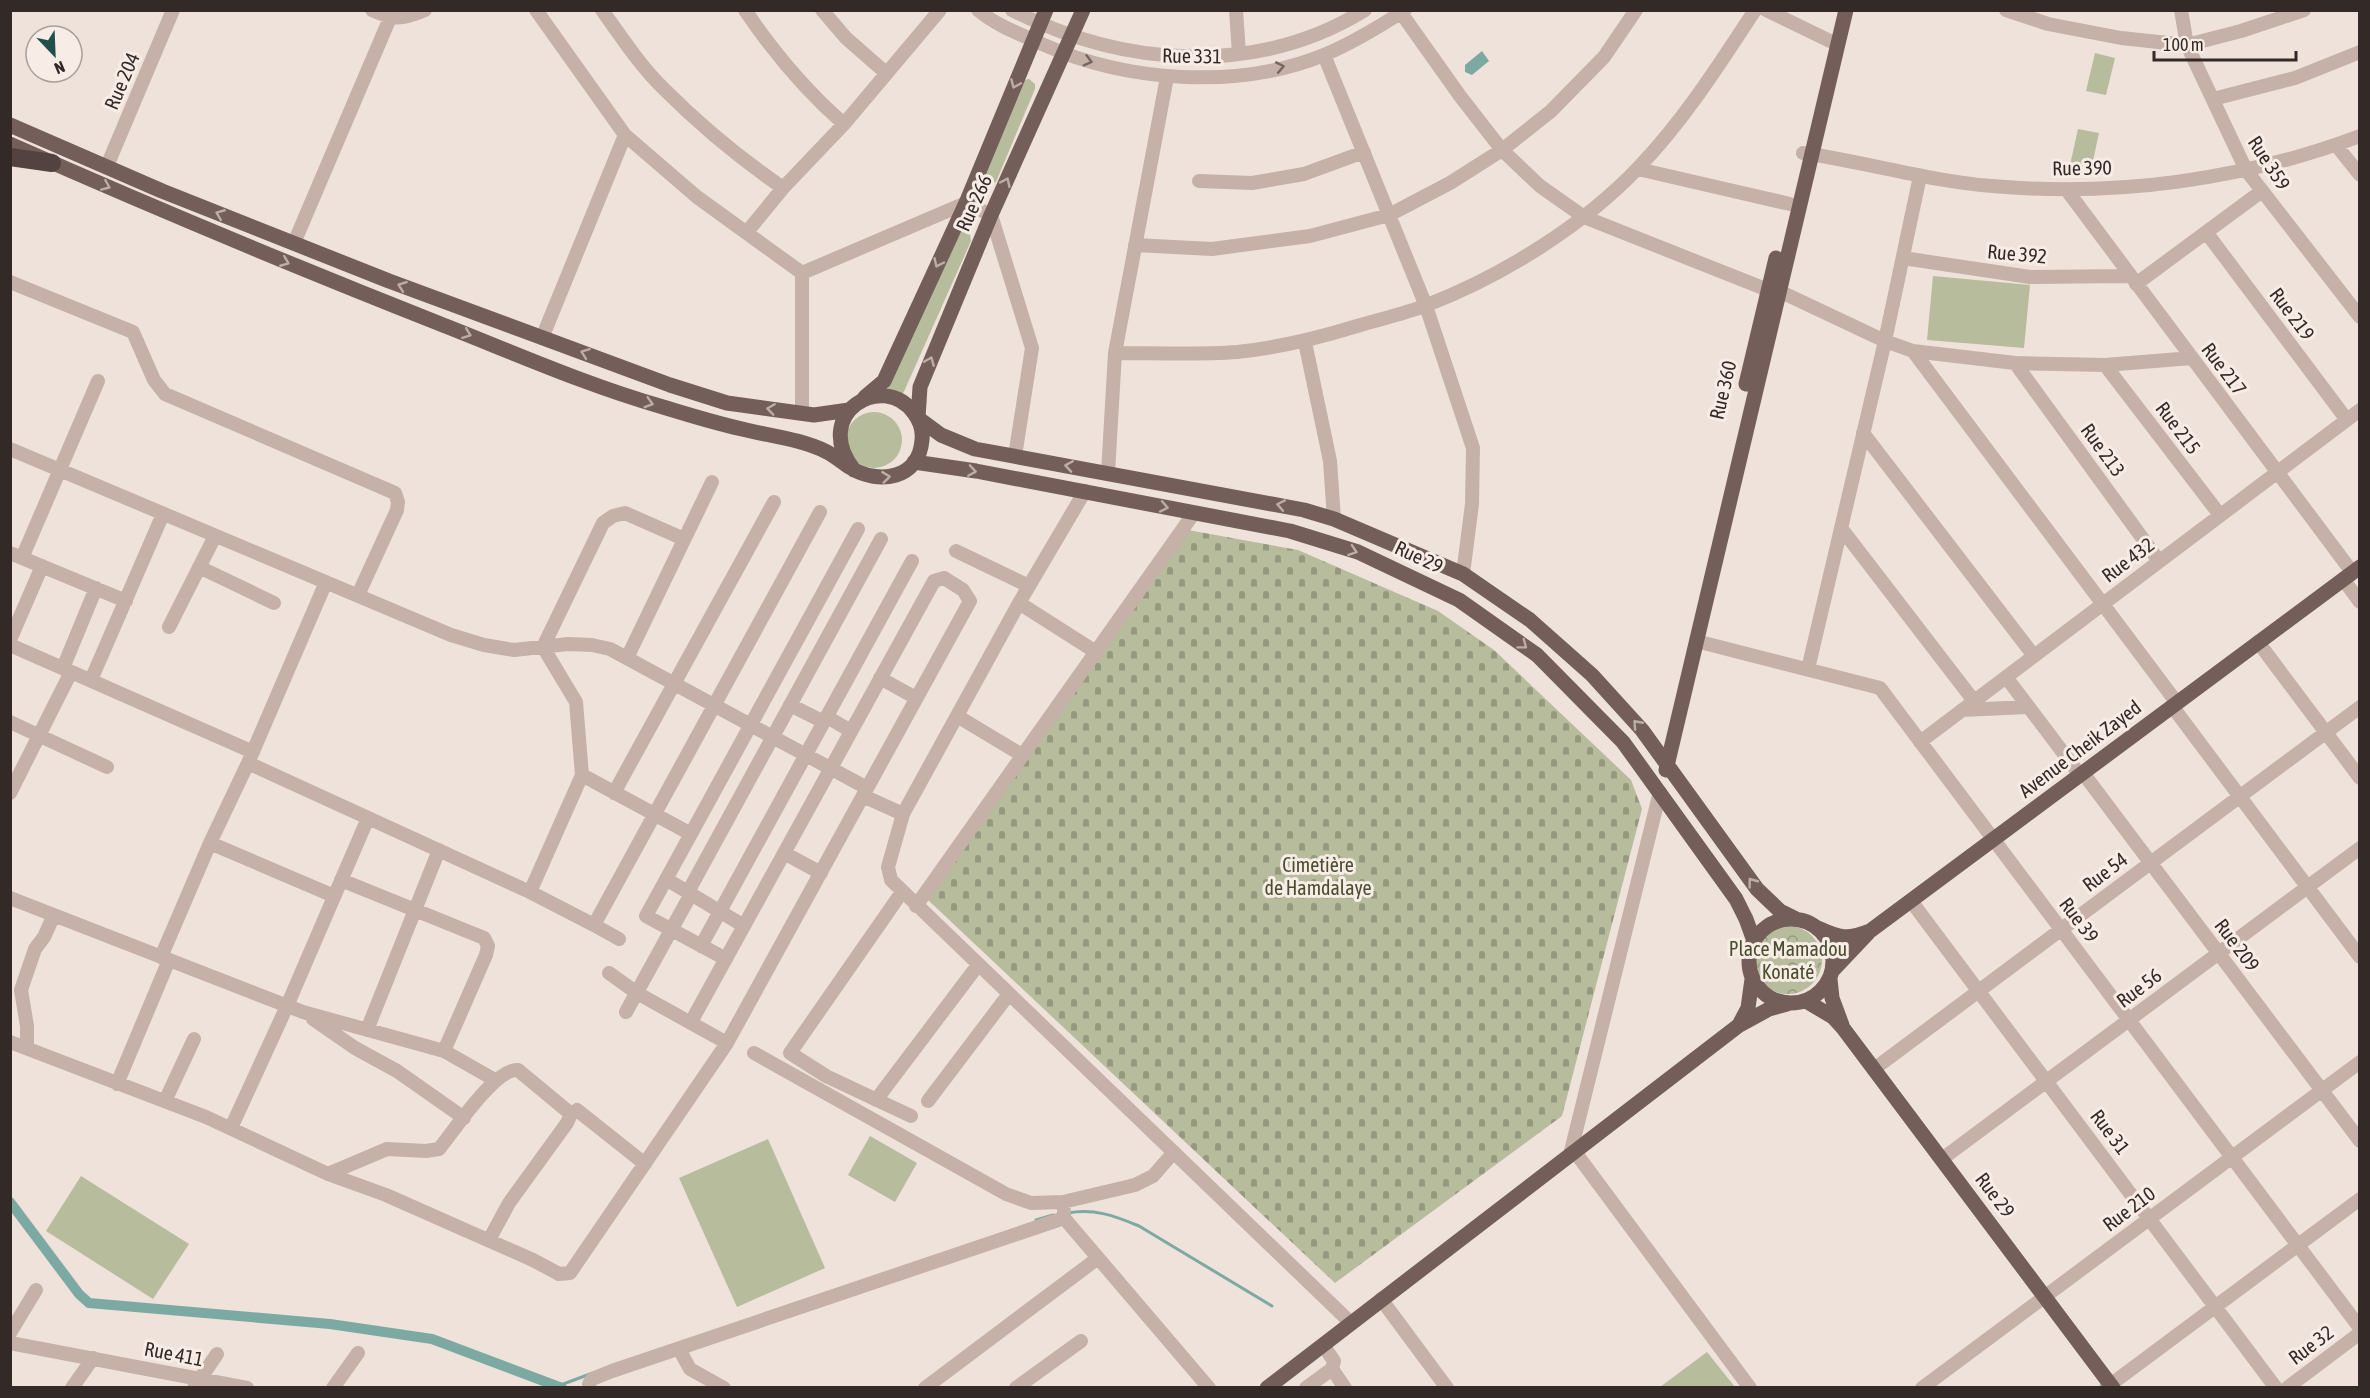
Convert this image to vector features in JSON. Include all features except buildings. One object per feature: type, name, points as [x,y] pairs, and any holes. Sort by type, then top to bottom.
[{"type":"highway","points":[[10,157],[52,163]]},
{"type":"main road","name":"Rue 266","points":[[918,418],[920,387],[991,215],[1083,10]]},
{"type":"main road","name":"Rue 360","points":[[1658,789],[1773,290],[1790,204],[1807,154],[1837,10]]},
{"type":"main road","points":[[1664,760],[1696,641],[1773,290],[1845,10]]},
{"type":"main road","name":"Rue 266","points":[[855,406],[884,381],[966,203],[1043,17]]},
{"type":"main road","points":[[10,124],[162,191],[389,281],[670,385],[727,403],[814,415],[855,406],[881,396],[892,397],[911,409],[918,418],[941,435],[975,449],[1282,505],[1334,519],[1463,574],[1530,620],[1592,675],[1642,730],[1757,889],[1780,911],[1818,928],[1831,947],[1832,974]]},
{"type":"main road","points":[[10,144],[282,261],[560,371],[639,400],[728,426],[801,443],[827,452],[869,477],[886,479],[902,473],[914,462],[922,440],[918,418]]},
{"type":"main road","points":[[854,470],[844,457],[839,441],[841,424],[855,406]]},
{"type":"main road","name":"Rue 29","points":[[914,462],[1290,531],[1358,552],[1459,600],[1537,655],[1623,742],[1736,899],[1754,941]]},
{"type":"main road","name":"Avenue Cheik Zayed","points":[[1818,928],[1839,938],[1856,937],[1870,931],[2352,573]]},
{"type":"main road","points":[[1738,1026],[1748,1008],[1752,979],[1748,960],[1754,941],[1761,931],[1771,924],[1796,919]]},
{"type":"main road","points":[[1267,1388],[1738,1026],[1769,1009],[1806,1001],[1820,992],[1832,974],[1870,931]]},
{"type":"main road","name":"Rue 29","points":[[1832,974],[1832,998],[1844,1028]]},
{"type":"main road","points":[[1752,979],[1767,996],[1787,1004]]},
{"type":"main road","name":"Rue 29","points":[[1806,1001],[1833,1017],[1844,1028],[2110,1386]]},
{"type":"street","name":"Rue 204","points":[[107,166],[173,10]]},
{"type":"street","points":[[372,10],[390,18],[404,19],[425,10]]},
{"type":"street","points":[[536,10],[625,135],[697,197],[802,273]]},
{"type":"street","points":[[602,10],[628,47],[664,89],[737,156],[783,188]]},
{"type":"street","points":[[745,10],[775,54],[815,98],[844,124]]},
{"type":"street","points":[[822,10],[846,38],[886,74]]},
{"type":"street","points":[[747,232],[783,188],[844,124],[940,10]]},
{"type":"street","name":"Rue 331","points":[[978,10],[987,18],[1065,54],[1137,73],[1167,77],[1239,75],[1292,65],[1324,55],[1384,25],[1402,11]]},
{"type":"street","name":"Rue 331","points":[[1012,10],[1043,17],[1072,35],[1107,48],[1153,55],[1190,57],[1239,54],[1310,38],[1345,23],[1365,10]]},
{"type":"street","points":[[1236,10],[1239,54]]},
{"type":"street","points":[[1135,245],[1212,249],[1310,236],[1389,215],[1450,183],[1502,150],[1551,111],[1604,57],[1636,10]]},
{"type":"street","points":[[1115,353],[1237,352],[1305,342],[1425,306],[1472,285],[1529,253],[1584,217],[1638,169],[1673,129],[1718,68],[1755,10]]},
{"type":"street","points":[[1766,10],[1830,41]]},
{"type":"street","points":[[2006,10],[2048,24],[2121,38],[2187,45],[2241,32],[2304,10]]},
{"type":"street","name":"Rue 359","points":[[2181,10],[2187,45],[2246,170],[2360,317]]},
{"type":"street","points":[[1402,11],[1460,96],[1502,150],[1540,186],[1584,217],[1773,290],[1885,341],[1913,351],[2015,363],[2105,365],[2192,358]]},
{"type":"street","points":[[294,243],[390,18]]},
{"type":"street","points":[[2213,99],[2295,78],[2360,52]]},
{"type":"street","points":[[1324,55],[1425,306],[1473,448],[1472,504],[1463,574]]},
{"type":"street","points":[[1108,472],[1115,353],[1167,77]]},
{"type":"street","points":[[542,338],[625,135]]},
{"type":"street","name":"Rue 390","points":[[1807,154],[1920,176],[1992,186],[2066,189],[2151,185],[2205,178],[2246,170],[2360,136]]},
{"type":"street","points":[[2336,145],[2360,175]]},
{"type":"street","points":[[1199,181],[1252,183],[1283,178],[1304,174],[1364,152]]},
{"type":"street","points":[[1638,169],[1790,204]]},
{"type":"street","points":[[1808,669],[1885,341],[1920,176]]},
{"type":"street","name":"Rue 217","points":[[2066,189],[2352,573],[2360,602]]},
{"type":"street","points":[[2133,280],[2206,232],[2262,191]]},
{"type":"street","points":[[802,273],[966,203],[991,215],[1032,348],[1015,456]]},
{"type":"street","name":"Rue 219","points":[[2206,232],[2347,420]]},
{"type":"street","name":"Rue 392","points":[[1903,258],[2030,278],[2133,280]]},
{"type":"street","points":[[802,273],[802,413]]},
{"type":"street","points":[[10,282],[133,332],[154,380],[165,394],[395,493],[398,502],[397,510],[358,595]]},
{"type":"street","points":[[1305,342],[1330,461],[1334,519]]},
{"type":"street","points":[[1913,351],[2103,604],[2240,796],[2360,957]]},
{"type":"street","name":"Rue 213","points":[[2015,363],[2159,561]]},
{"type":"street","name":"Rue 215","points":[[2105,365],[2220,515]]},
{"type":"street","points":[[98,381],[60,471],[16,555],[126,601]]},
{"type":"street","name":"Rue 432","points":[[1920,742],[2360,410]]},
{"type":"street","points":[[1863,433],[2034,656]]},
{"type":"street","points":[[10,449],[451,634],[484,645],[514,650],[568,644],[592,645],[610,649],[831,768],[865,792],[903,814]]},
{"type":"street","points":[[627,658],[712,482]]},
{"type":"street","points":[[1085,492],[1019,603],[903,814],[888,867],[891,880],[1351,1323]]},
{"type":"street","points":[[614,793],[774,502]]},
{"type":"street","points":[[594,925],[820,512]]},
{"type":"street","points":[[543,647],[603,523],[613,516],[625,513],[684,539]]},
{"type":"street","points":[[916,906],[1194,513]]},
{"type":"street","points":[[91,680],[163,514]]},
{"type":"street","points":[[1841,528],[1974,701]]},
{"type":"street","points":[[726,959],[646,916],[858,529]]},
{"type":"street","points":[[170,627],[215,536]]},
{"type":"street","points":[[626,1012],[881,539]]},
{"type":"street","points":[[956,551],[1029,586]]},
{"type":"street","points":[[701,946],[912,561]]},
{"type":"street","points":[[10,640],[42,566]]},
{"type":"street","points":[[199,567],[274,603]]},
{"type":"street","points":[[10,1042],[231,1128],[328,1174],[387,1195],[489,1240],[559,1274],[570,1273],[727,1043],[970,601],[963,590],[944,578],[934,581],[691,1022]]},
{"type":"street","points":[[117,1084],[210,843],[326,582]]},
{"type":"street","points":[[10,793],[40,735],[67,670],[96,588]]},
{"type":"street","points":[[1019,603],[1095,652]]},
{"type":"street","name":"Rue 39","points":[[1696,641],[1880,688],[2360,1328]]},
{"type":"street","points":[[2258,642],[2360,778]]},
{"type":"street","points":[[10,645],[91,680],[250,757],[368,818],[530,892],[619,939]]},
{"type":"street","points":[[530,892],[582,775],[576,702],[543,647]]},
{"type":"street","name":"Rue 209","points":[[2006,677],[2151,862],[2360,1141]]},
{"type":"street","points":[[880,678],[916,698]]},
{"type":"street","points":[[790,705],[851,730]]},
{"type":"street","points":[[1962,710],[2028,707]]},
{"type":"street","name":"Rue 54","points":[[1874,1069],[2360,707]]},
{"type":"street","points":[[957,716],[1022,755]]},
{"type":"street","points":[[10,722],[106,767]]},
{"type":"street","points":[[582,775],[691,834]]},
{"type":"street","points":[[1658,789],[1572,1154],[1750,1388]]},
{"type":"street","points":[[231,1128],[287,1006],[368,818]]},
{"type":"street","points":[[210,843],[334,896]]},
{"type":"street","name":"Rue 56","points":[[1942,1159],[2360,848]]},
{"type":"street","points":[[367,1030],[439,850]]},
{"type":"street","points":[[784,853],[821,873]]},
{"type":"street","points":[[666,879],[744,926]]},
{"type":"street","points":[[341,880],[484,938],[488,946],[444,1051]]},
{"type":"street","points":[[902,892],[790,1053],[826,1076],[911,1116]]},
{"type":"street","points":[[10,898],[303,1012],[444,1051],[495,1080]]},
{"type":"street","name":"Rue 31","points":[[1911,901],[2276,1388]]},
{"type":"street","points":[[27,1048],[27,1026],[21,990],[35,949],[44,937],[54,915]]},
{"type":"street","points":[[876,1100],[978,965]]},
{"type":"street","points":[[609,973],[637,993],[727,1043]]},
{"type":"street","points":[[928,1101],[1009,994]]},
{"type":"street","points":[[303,1012],[355,1048],[397,1071],[464,1118]]},
{"type":"street","points":[[165,1101],[194,1039]]},
{"type":"street","points":[[754,1053],[1006,1194],[1031,1203],[1063,1202],[1135,1185],[1153,1176],[1174,1152]]},
{"type":"street","name":"Rue 210","points":[[1922,1388],[2360,1062]]},
{"type":"street","points":[[328,1174],[387,1149],[426,1151],[439,1149],[495,1080],[507,1071],[518,1070],[571,1114]]},
{"type":"street","points":[[489,1240],[509,1203],[567,1123],[571,1114],[579,1109],[645,1164]]},
{"type":"street","points":[[2110,1386],[2360,1199]]},
{"type":"street","points":[[1063,1202],[1064,1218],[1209,1388]]},
{"type":"street","points":[[589,1384],[592,1379],[612,1371],[1064,1218]]},
{"type":"street","points":[[925,1388],[1098,1258]]},
{"type":"street","points":[[10,1333],[15,1315],[36,1290]]},
{"type":"street","points":[[1381,1299],[1447,1388]]},
{"type":"street","name":"Rue 32","points":[[2287,1388],[2360,1333]]},
{"type":"street","points":[[1019,1387],[1081,1341]]},
{"type":"street","name":"Rue 411","points":[[10,1343],[93,1358],[197,1383],[247,1388]]},
{"type":"street","points":[[1306,1388],[1332,1369],[1334,1361],[1323,1345]]},
{"type":"street","points":[[679,1349],[690,1369],[724,1388]]},
{"type":"street","points":[[333,1388],[358,1353]]},
{"type":"street","points":[[197,1383],[217,1354]]},
{"type":"street","points":[[72,1388],[93,1358]]},
{"type":"street","points":[[1332,1369],[1345,1388]]},
{"type":"green space","points":[[2095,53],[2115,58],[2106,95],[2086,91]]},
{"type":"green space","points":[[1029,79],[1035,84],[1035,89],[996,182],[987,185],[982,181],[1024,80]]},
{"type":"green space","points":[[2078,129],[2099,133],[2091,170],[2070,165]]},
{"type":"green space","points":[[964,230],[970,234],[971,241],[902,396],[887,390],[956,235],[959,231]]},
{"type":"green space","points":[[1933,276],[2030,285],[2024,348],[1927,340]]},
{"type":"green space","points":[[868,412],[880,412],[894,420],[902,434],[900,451],[894,460],[880,468],[868,468],[851,456],[846,446],[846,434],[858,417]]},
{"type":"green space","name":"Cimetière de Hamdalaye","points":[[1188,530],[1298,550],[1438,611],[1494,650],[1631,780],[1642,809],[1562,1116],[1335,1283],[927,899]]},
{"type":"green space","name":"Place Mamadou Konaté","points":[[1788,926],[1801,929],[1812,936],[1819,947],[1822,960],[1819,973],[1812,984],[1801,991],[1788,994],[1775,991],[1764,984],[1757,973],[1754,960],[1757,947],[1764,936],[1775,929]]},
{"type":"green space","points":[[870,1136],[917,1163],[895,1202],[848,1175]]},
{"type":"green space","points":[[768,1139],[825,1268],[737,1307],[679,1178]]},
{"type":"green space","points":[[81,1176],[189,1244],[153,1299],[46,1231]]},
{"type":"green space","points":[[1707,1352],[1735,1387],[1660,1387]]},
{"type":"water","points":[[1482,51],[1489,61],[1472,75],[1465,72],[1465,65]]},
{"type":"waterway","points":[[10,1202],[79,1294],[89,1303],[330,1324],[432,1339],[562,1388]]},
{"type":"waterway","points":[[1068,1213],[1096,1212],[1139,1226],[1272,1306]]},
{"type":"waterway","points":[[1036,1220],[1053,1215]]},
{"type":"waterway","points":[[558,1386],[590,1374]]}]
